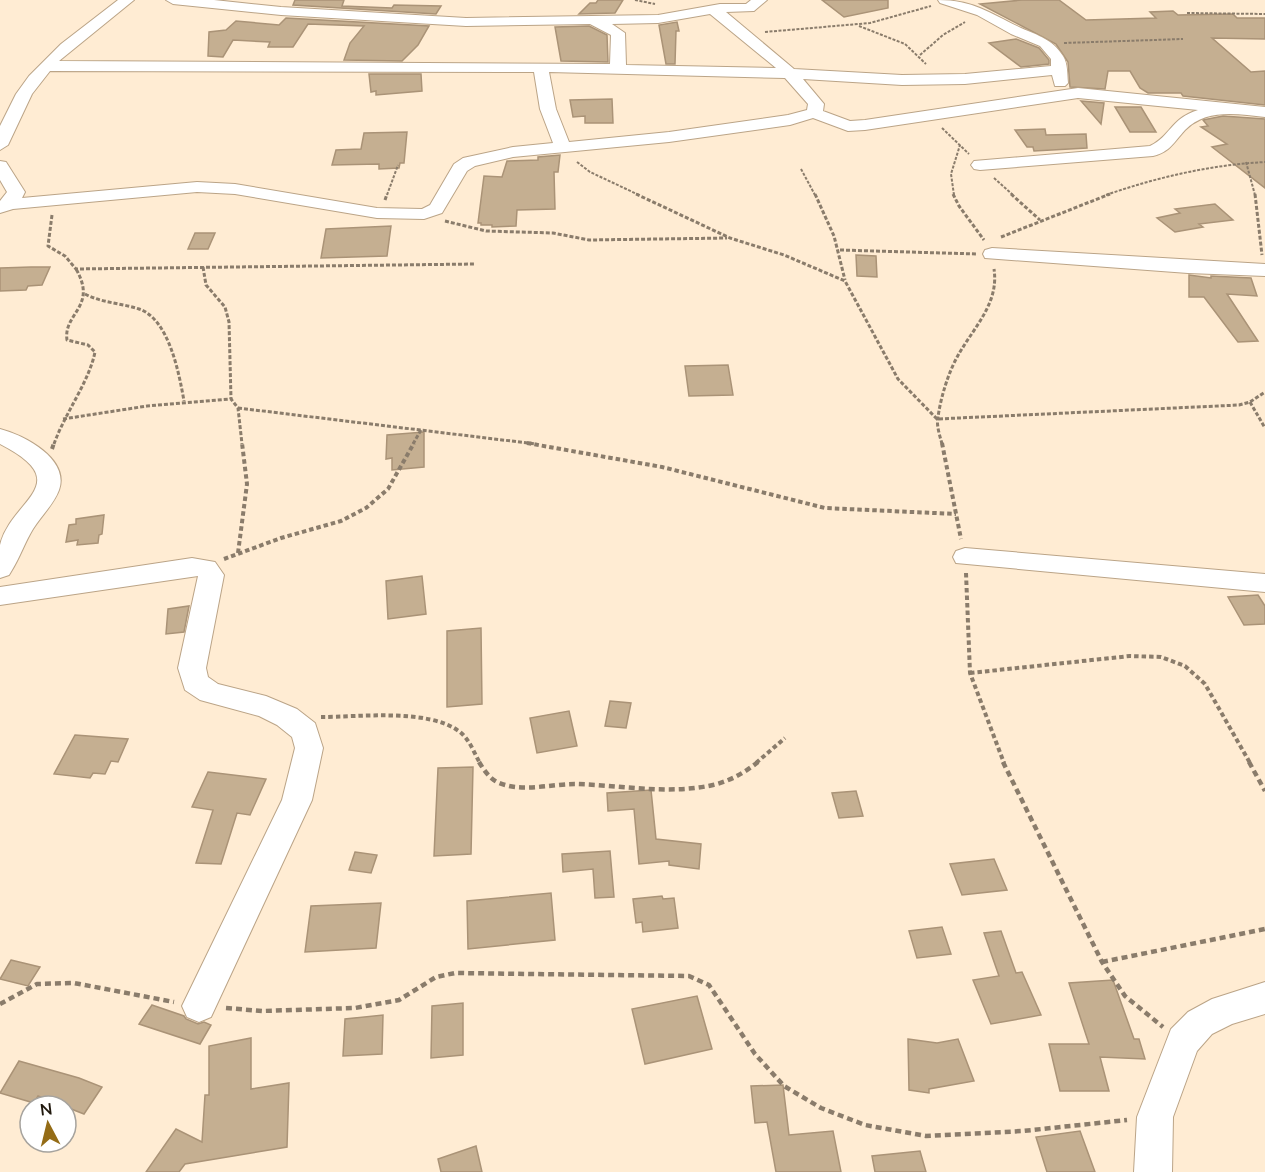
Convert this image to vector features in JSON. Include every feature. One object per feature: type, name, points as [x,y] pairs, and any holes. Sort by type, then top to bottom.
[{"type":"street","points":[[0,145],[29,87],[46,66],[127,0]]},
{"type":"street","points":[[173,0],[284,5],[444,22],[658,19],[713,9],[749,8],[760,0]]},
{"type":"street","points":[[941,2],[982,12],[1016,31],[1045,43],[1058,60],[1062,95]]},
{"type":"street","points":[[713,9],[788,73],[816,104],[814,112]]},
{"type":"street","points":[[593,20],[618,33],[620,38],[618,69]]},
{"type":"street","points":[[46,66],[542,67],[788,73],[936,80],[1059,70]]},
{"type":"street","points":[[542,67],[544,101],[551,123],[564,148]]},
{"type":"street","points":[[5,206],[197,188],[235,189],[377,213],[424,214],[436,209],[447,195],[460,168],[469,162],[513,152],[702,133],[790,120],[814,112],[836,123],[848,126],[865,125],[1078,93],[1265,112]]},
{"type":"street","points":[[980,165],[1026,164],[1153,151],[1165,146],[1180,126],[1191,119],[1226,107]]},
{"type":"street","points":[[0,166],[15,192],[5,206]]},
{"type":"street","points":[[989,248],[1188,267],[1264,270]]},
{"type":"street","points":[[0,436],[19,444],[38,459],[50,483],[22,526],[0,569]]},
{"type":"street","points":[[965,557],[1265,583]]},
{"type":"street","points":[[0,596],[192,567],[206,568],[211,575],[192,668],[195,683],[210,693],[266,708],[287,717],[305,731],[309,748],[297,800],[199,1006]]},
{"type":"street","points":[[1153,1172],[1155,1117],[1183,1041],[1200,1023],[1224,1010],[1265,998]]},
{"type":"path","points":[[743,34],[858,25],[902,16],[941,2]]},
{"type":"path","points":[[920,55],[943,35],[982,12]]},
{"type":"path","points":[[1187,13],[1265,14]]},
{"type":"path","points":[[858,25],[906,44],[920,55],[936,80]]},
{"type":"path","points":[[1045,43],[1183,39]]},
{"type":"path","points":[[960,145],[951,164],[951,192],[989,248],[996,283],[987,312],[959,353],[950,372],[937,419],[965,557],[970,673],[997,749],[1102,962],[1125,996],[1153,1021],[1183,1041]]},
{"type":"path","points":[[564,148],[590,172],[730,238],[783,255],[845,280]]},
{"type":"path","points":[[1246,162],[1256,198],[1264,270]]},
{"type":"path","points":[[840,250],[989,248],[1084,203],[1130,188],[1178,174],[1246,162],[1265,162]]},
{"type":"path","points":[[377,213],[385,202],[398,165]]},
{"type":"path","points":[[801,170],[829,220],[840,250],[845,280],[877,343],[898,379],[937,419],[1205,407],[1250,402],[1265,392]]},
{"type":"path","points":[[45,469],[63,419],[93,366],[95,352],[88,345],[67,340],[66,333],[86,294],[83,279],[76,269],[65,256],[48,246],[54,200]]},
{"type":"path","points":[[424,214],[486,231],[553,233],[589,240],[730,238]]},
{"type":"path","points":[[76,269],[474,264]]},
{"type":"path","points":[[203,267],[206,285],[225,307],[229,322],[231,399],[237,408],[247,484],[238,553]]},
{"type":"path","points":[[86,294],[99,302],[148,313],[160,323],[180,377],[184,401]]},
{"type":"path","points":[[63,419],[184,401],[231,399]]},
{"type":"path","points":[[1250,402],[1265,428]]},
{"type":"path","points":[[237,408],[513,440],[662,467],[825,508],[956,514]]},
{"type":"path","points":[[206,568],[238,553],[341,521],[366,508],[388,489],[421,430]]},
{"type":"path","points":[[970,673],[1130,656],[1161,657],[1185,666],[1205,684],[1265,790]]},
{"type":"path","points":[[287,717],[421,719],[446,723],[462,733],[486,775],[503,784],[526,786],[557,784],[676,788],[709,786],[733,779],[755,764],[785,738]]},
{"type":"path","points":[[1102,962],[1265,929]]},
{"type":"path","points":[[0,1004],[38,984],[74,983],[199,1006],[262,1011],[355,1008],[399,1000],[436,977],[455,973],[689,976],[709,985],[755,1054],[784,1086],[820,1108],[865,1125],[926,1136],[1023,1131],[1155,1117]]},
{"type":"building","points":[[295,0],[344,0],[342,6],[392,8],[394,5],[441,6],[436,14],[293,5]]},
{"type":"building","points":[[598,0],[623,0],[615,13],[579,14],[590,3],[596,3]]},
{"type":"building","points":[[822,0],[888,0],[888,8],[844,17]]},
{"type":"building","points":[[1022,0],[1059,0],[1086,20],[1156,18],[1150,12],[1173,11],[1178,15],[1233,14],[1237,18],[1265,18],[1265,39],[1212,38],[1251,72],[1265,71],[1265,105],[1183,96],[1181,93],[1148,93],[1140,88],[1130,71],[1108,71],[1105,89],[1070,87],[1068,62],[1056,44],[980,4]]},
{"type":"building","points":[[286,18],[429,26],[418,45],[402,61],[344,60],[350,43],[364,26],[308,24],[293,47],[268,47],[270,42],[233,40],[223,57],[208,56],[209,32],[226,30],[236,21],[279,25]]},
{"type":"building","points":[[677,22],[679,31],[676,31],[675,64],[666,64],[659,25]]},
{"type":"building","points":[[589,26],[607,35],[608,62],[561,61],[555,27]]},
{"type":"building","points":[[1016,39],[1039,48],[1049,60],[1049,64],[1021,67],[989,43]]},
{"type":"building","points":[[369,74],[421,74],[422,91],[376,95],[376,91],[371,92]]},
{"type":"building","points":[[612,99],[613,123],[585,123],[585,116],[573,117],[570,100]]},
{"type":"building","points":[[1081,101],[1104,103],[1101,124]]},
{"type":"building","points":[[1115,107],[1141,107],[1156,132],[1130,132]]},
{"type":"building","points":[[1223,116],[1265,119],[1265,188],[1212,147],[1227,144],[1201,127],[1208,126],[1203,120]]},
{"type":"building","points":[[1045,129],[1046,135],[1086,134],[1087,148],[1034,151],[1033,147],[1027,147],[1015,130]]},
{"type":"building","points":[[407,132],[404,163],[400,163],[399,168],[379,169],[379,164],[332,165],[336,150],[361,149],[364,133]]},
{"type":"building","points":[[560,155],[558,172],[554,172],[555,209],[517,210],[516,226],[492,227],[492,225],[478,223],[484,176],[502,177],[507,161],[538,160],[538,157]]},
{"type":"building","points":[[1215,204],[1233,220],[1199,224],[1203,227],[1175,232],[1157,218],[1180,213],[1175,209]]},
{"type":"building","points":[[391,226],[387,256],[321,258],[326,229]]},
{"type":"building","points":[[195,233],[215,233],[208,249],[188,249]]},
{"type":"building","points":[[856,255],[876,256],[877,277],[857,276]]},
{"type":"building","points":[[50,267],[42,285],[28,286],[26,290],[0,291],[0,268]]},
{"type":"building","points":[[1189,275],[1211,278],[1211,276],[1251,278],[1257,296],[1227,294],[1258,341],[1238,342],[1204,297],[1189,297]]},
{"type":"building","points":[[728,365],[733,395],[689,396],[685,366]]},
{"type":"building","points":[[424,432],[424,467],[392,470],[392,458],[386,459],[387,435]]},
{"type":"building","points":[[104,515],[102,534],[99,535],[98,543],[77,545],[78,540],[66,542],[69,525],[76,524],[76,519]]},
{"type":"building","points":[[422,576],[426,614],[388,619],[386,581]]},
{"type":"building","points":[[1258,595],[1265,606],[1265,624],[1244,625],[1228,597]]},
{"type":"building","points":[[189,606],[184,632],[166,634],[168,609]]},
{"type":"building","points":[[481,628],[482,704],[447,707],[447,631]]},
{"type":"building","points":[[610,701],[631,703],[626,728],[605,726]]},
{"type":"building","points":[[569,711],[577,746],[537,753],[530,718]]},
{"type":"building","points":[[75,735],[128,739],[118,762],[111,761],[105,774],[93,773],[90,778],[54,774]]},
{"type":"building","points":[[473,767],[471,854],[434,856],[438,768]]},
{"type":"building","points":[[208,772],[266,779],[250,815],[237,813],[221,864],[196,863],[213,810],[192,807]]},
{"type":"building","points":[[651,790],[656,839],[701,844],[699,869],[669,865],[669,861],[639,864],[634,809],[608,811],[607,793]]},
{"type":"building","points":[[856,791],[863,816],[839,818],[832,793]]},
{"type":"building","points":[[610,851],[614,897],[595,898],[593,869],[563,872],[562,854]]},
{"type":"building","points":[[355,852],[377,855],[371,873],[349,870]]},
{"type":"building","points":[[994,859],[1007,890],[962,895],[950,864]]},
{"type":"building","points":[[551,893],[555,940],[468,949],[467,901]]},
{"type":"building","points":[[662,896],[663,899],[674,898],[678,928],[643,932],[642,922],[636,923],[633,899]]},
{"type":"building","points":[[381,903],[376,948],[305,952],[311,906]]},
{"type":"building","points":[[942,927],[951,954],[917,958],[909,931]]},
{"type":"building","points":[[1001,931],[1016,973],[1022,972],[1041,1015],[991,1024],[973,980],[999,976],[984,933]]},
{"type":"building","points":[[11,960],[40,967],[28,986],[0,979]]},
{"type":"building","points":[[1113,980],[1134,1039],[1139,1039],[1145,1059],[1100,1057],[1109,1091],[1060,1091],[1049,1044],[1089,1044],[1069,983]]},
{"type":"building","points":[[697,996],[712,1049],[645,1064],[632,1009]]},
{"type":"building","points":[[463,1003],[463,1055],[431,1058],[432,1006]]},
{"type":"building","points":[[152,1005],[184,1016],[198,1024],[204,1022],[211,1025],[200,1044],[139,1024]]},
{"type":"building","points":[[383,1015],[382,1054],[343,1056],[345,1019]]},
{"type":"building","points":[[251,1038],[251,1089],[289,1083],[287,1147],[185,1164],[179,1172],[146,1172],[176,1129],[202,1142],[205,1095],[209,1095],[209,1046]]},
{"type":"building","points":[[908,1039],[937,1043],[958,1039],[974,1081],[929,1089],[929,1093],[909,1090]]},
{"type":"building","points":[[19,1061],[102,1087],[84,1114],[78,1112],[78,1094],[18,1094],[18,1098],[0,1093]]},
{"type":"building","points":[[783,1085],[789,1135],[833,1131],[841,1172],[776,1172],[767,1122],[755,1123],[751,1086]]},
{"type":"building","points":[[1080,1131],[1095,1172],[1047,1172],[1036,1137]]},
{"type":"building","points":[[476,1146],[482,1172],[441,1172],[438,1159]]},
{"type":"building","points":[[920,1151],[926,1172],[875,1172],[872,1156]]}]
